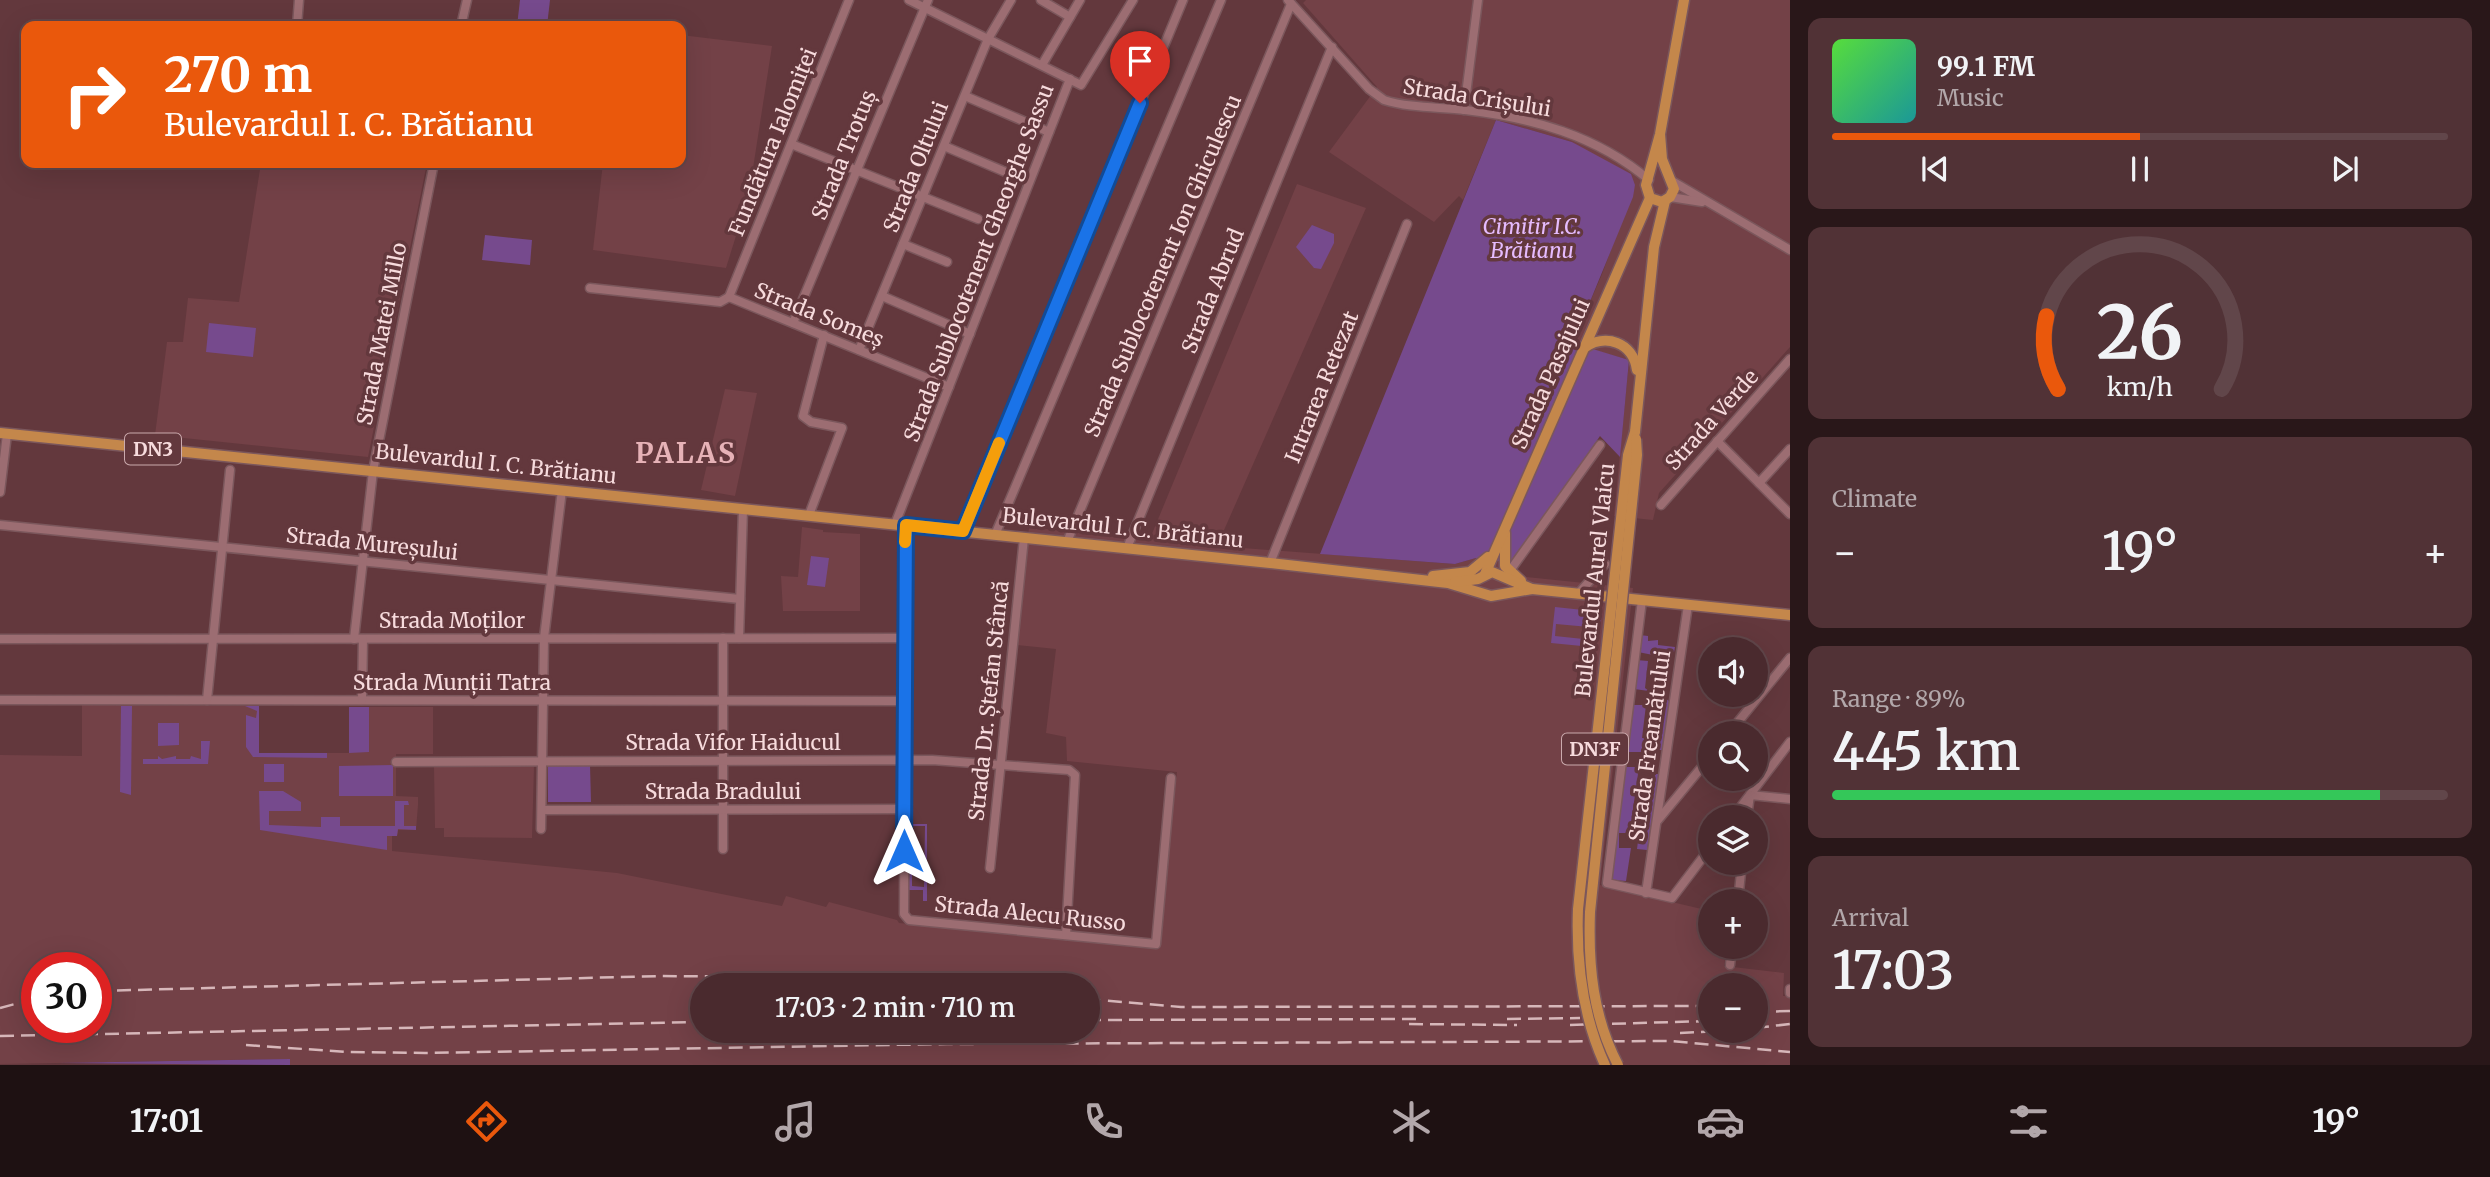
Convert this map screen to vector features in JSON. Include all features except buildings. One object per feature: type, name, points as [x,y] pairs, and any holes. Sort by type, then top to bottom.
[{"type":"main road","points":[[1660,134],[1662,159],[1674,189],[1668,199],[1652,199],[1648,181],[1660,134],[1684,0]]},
{"type":"main road","points":[[1648,181],[1661,174],[1671,179]]},
{"type":"main road","name":"Strada Pasajului","points":[[1631,238],[1648,181]]},
{"type":"main road","name":"Strada Pasajului","points":[[1483,576],[1631,238],[1652,199]]},
{"type":"main road","name":"Bulevardul Aurel Vlaicu","points":[[1618,1065],[1594,1000],[1590,923],[1636,469],[1635,432],[1654,247],[1652,199]]},
{"type":"main road","name":"Bulevardul Aurel Vlaicu","points":[[1654,247],[1668,199]]},
{"type":"main road","points":[[1584,348],[1598,340],[1621,344],[1633,355],[1640,384]]},
{"type":"main road","name":"Bulevardul Aurel Vlaicu","points":[[1605,1065],[1583,999],[1577,943],[1578,909],[1628,455],[1635,432]]},
{"type":"main road","name":"Bulevardul I. C. Brătianu","points":[[3,433],[1270,563],[1448,583],[1482,591]]},
{"type":"main road","points":[[1401,578],[1451,576],[1476,569],[1488,558],[1505,526]]},
{"type":"main road","name":"Strada Pasajului","points":[[1504,576],[1500,551],[1505,526]]},
{"type":"main road","name":"DN3","points":[[1483,576],[1495,573],[1532,589]]},
{"type":"main road","name":"Bulevardul I. C. Brătianu","points":[[1448,583],[1483,576]]},
{"type":"main road","points":[[1482,591],[1483,576]]},
{"type":"main road","points":[[1498,594],[1504,586],[1504,576],[1548,591]]},
{"type":"main road","name":"DN3","points":[[1482,591],[1491,596],[1532,589],[1790,615]]},
{"type":"street","points":[[297,21],[299,0]]},
{"type":"street","points":[[462,21],[467,0]]},
{"type":"street","name":"Fundătura Ialomiței","points":[[729,296],[849,0]]},
{"type":"street","points":[[909,0],[926,4],[988,39],[1070,79]]},
{"type":"street","name":"Strada Oltului","points":[[859,350],[988,39],[1011,0]]},
{"type":"street","points":[[1041,0],[1070,16]]},
{"type":"street","points":[[1042,65],[1080,0]]},
{"type":"street","name":"Strada Sublocotenent Gheorghe Sassu","points":[[900,525],[949,387],[1070,79],[1081,85],[1133,0]]},
{"type":"street","points":[[963,531],[1183,0]]},
{"type":"street","points":[[995,535],[1221,0]]},
{"type":"street","points":[[1464,110],[1478,0]]},
{"type":"street","name":"Strada Crișului","points":[[1289,2],[1369,89],[1384,100],[1515,117],[1561,129],[1626,163],[1648,181]]},
{"type":"street","name":"Strada Sublocotenent Ion Ghiculescu","points":[[1067,542],[1289,2]]},
{"type":"street","name":"Strada Trotuș","points":[[793,323],[926,4]]},
{"type":"street","name":"Strada Abrud","points":[[1127,548],[1332,47]]},
{"type":"street","points":[[965,96],[1049,132]]},
{"type":"street","points":[[791,144],[978,219]]},
{"type":"street","points":[[944,146],[1029,182]]},
{"type":"street","name":"Strada Matei Millo","points":[[362,700],[359,639],[363,561],[373,471],[433,168]]},
{"type":"street","points":[[1671,179],[1705,202],[1790,250]]},
{"type":"street","points":[[1668,199],[1705,202]]},
{"type":"street","name":"Intrarea Retezat","points":[[1270,563],[1407,224]]},
{"type":"street","points":[[903,244],[947,262]]},
{"type":"street","name":"Strada Someș","points":[[590,288],[720,302],[729,296],[949,387]]},
{"type":"street","points":[[882,296],[970,334]]},
{"type":"street","points":[[809,515],[842,428],[811,422],[803,416],[824,335]]},
{"type":"street","name":"Strada Verde","points":[[1661,505],[1790,359]]},
{"type":"street","points":[[0,492],[3,433]]},
{"type":"street","points":[[1717,441],[1790,514]]},
{"type":"street","points":[[1504,576],[1600,445]]},
{"type":"street","points":[[1759,483],[1790,449]]},
{"type":"street","points":[[207,700],[230,470]]},
{"type":"street","points":[[541,829],[544,638],[562,490]]},
{"type":"street","points":[[739,638],[743,509]]},
{"type":"street","name":"Strada Mureșului","points":[[0,525],[740,599]]},
{"type":"street","points":[[900,525],[904,638],[904,809]]},
{"type":"street","name":"Strada Dr. Ștefan Stâncă","points":[[990,867],[1024,538]]},
{"type":"street","points":[[1578,594],[1605,564]]},
{"type":"street","points":[[1642,600],[1607,883],[1672,898],[1698,864]]},
{"type":"street","name":"Strada Freamătului","points":[[1646,892],[1688,605]]},
{"type":"street","points":[[723,638],[723,849]]},
{"type":"street","name":"Strada Moților","points":[[0,639],[904,638]]},
{"type":"street","points":[[1739,721],[1790,659]]},
{"type":"street","name":"Strada Munții Tatra","points":[[0,700],[904,701]]},
{"type":"street","points":[[1742,805],[1790,741]]},
{"type":"street","name":"Strada Vifor Haiducul","points":[[396,762],[904,760],[1069,770],[1075,775],[1066,935]]},
{"type":"street","points":[[1656,822],[1698,771]]},
{"type":"street","name":"Strada Alecu Russo","points":[[904,809],[904,915],[909,920],[1156,944],[1171,778]]},
{"type":"street","points":[[1750,795],[1790,799]]},
{"type":"street","points":[[1749,805],[1750,795]]},
{"type":"street","name":"Strada Bradului","points":[[542,810],[904,809]]},
{"type":"street","points":[[1730,965],[1731,959]]},
{"type":"shaded area","points":[[1306,0],[1790,0],[1790,347],[1659,493],[1653,520],[1614,516],[1629,360],[1572,344],[1602,274],[1635,185],[1572,142],[1496,120],[1463,200],[1459,196],[1434,222],[1329,152],[1377,87],[1303,3]]},
{"type":"shaded area","points":[[686,36],[772,46],[749,194],[726,268],[593,250],[602,168],[686,168]]},
{"type":"shaded area","points":[[260,168],[426,168],[368,457],[155,435],[167,342],[183,342],[188,298],[239,302]]},
{"type":"shaded area","points":[[1297,184],[1366,208],[1217,546],[1455,564],[1476,558],[1507,562],[1518,576],[1633,588],[1600,885],[1698,908],[1698,959],[1725,959],[1724,966],[1784,973],[1783,996],[1790,996],[1790,1065],[290,1065],[290,1059],[0,1064],[0,755],[82,756],[82,705],[259,706],[259,753],[349,753],[349,707],[433,707],[433,754],[396,754],[396,796],[418,797],[418,805],[416,830],[398,830],[397,836],[392,836],[392,851],[617,873],[782,906],[786,896],[826,907],[829,902],[897,920],[899,923],[1158,948],[1177,772],[1067,761],[1066,737],[1046,733],[1056,649],[1017,645],[1029,527],[1149,541]]},
{"type":"shaded area","points":[[725,389],[757,393],[735,496],[701,490]]},
{"type":"shaded area","points":[[802,527],[823,532],[860,534],[860,611],[783,611],[781,576],[798,577]]},
{"type":"shaded area","points":[[434,766],[534,766],[532,838],[444,837],[444,828],[435,828]]},
{"type":"green space","points":[[520,0],[550,0],[548,21],[518,21]]},
{"type":"green space","name":"Cimitir I.C. Brătianu","points":[[1496,120],[1572,142],[1631,174],[1635,185],[1633,197],[1573,343],[1629,360],[1620,457],[1600,436],[1510,568],[1507,562],[1476,558],[1455,564],[1320,554]]},
{"type":"green space","points":[[1312,225],[1334,234],[1334,243],[1321,269],[1314,268],[1296,247]]},
{"type":"green space","points":[[485,235],[532,240],[530,265],[482,260]]},
{"type":"green space","points":[[209,323],[256,328],[253,357],[206,352]]},
{"type":"green space","points":[[811,556],[829,558],[825,587],[807,585]]},
{"type":"green space","points":[[1555,607],[1602,612],[1600,628],[1556,624],[1555,636],[1593,640],[1592,647],[1551,643]]},
{"type":"green space","points":[[1640,635],[1648,636],[1648,641],[1658,640],[1658,645],[1675,647],[1674,652],[1655,649],[1653,655],[1638,652]]},
{"type":"green space","points":[[1636,660],[1648,661],[1645,688],[1649,691],[1634,689],[1634,705],[1646,705],[1642,738],[1656,738],[1660,707],[1652,706],[1654,690],[1669,701],[1663,750],[1657,750],[1654,769],[1645,768],[1647,752],[1627,752],[1627,767],[1639,767],[1632,816],[1646,818],[1649,814],[1655,774],[1659,774],[1647,850],[1637,849],[1639,833],[1619,833],[1619,848],[1631,848],[1626,881],[1612,880]]},
{"type":"green space","points":[[121,706],[132,706],[131,795],[120,792]]},
{"type":"green space","points":[[245,706],[259,706],[259,753],[327,753],[327,758],[253,757],[246,747],[246,715],[256,718],[257,711]]},
{"type":"green space","points":[[349,707],[369,707],[369,752],[349,753]]},
{"type":"green space","points":[[158,723],[179,723],[179,745],[158,746]]},
{"type":"green space","points":[[201,741],[210,741],[208,764],[143,764],[143,759],[158,759],[158,756],[162,759],[176,756],[176,759],[190,759],[191,756],[201,759]]},
{"type":"green space","points":[[264,764],[284,764],[284,782],[264,782]]},
{"type":"green space","points":[[393,765],[393,796],[339,796],[339,766]]},
{"type":"green space","points":[[548,765],[590,765],[591,802],[548,802]]},
{"type":"green space","points":[[259,791],[283,791],[301,802],[301,811],[269,811],[269,825],[321,827],[321,817],[340,817],[340,826],[395,826],[395,801],[408,801],[409,805],[404,805],[404,826],[416,826],[416,830],[398,829],[397,836],[387,836],[387,850],[260,830]]},
{"type":"green space","points":[[909,824],[927,824],[927,901],[923,901],[923,890],[908,890]],"holes":[[[912,826],[925,826],[924,887],[912,886]]]},
{"type":"green space","points":[[290,1059],[290,1065],[58,1063]]},
{"type":"railway","points":[[112,991],[690,976]]},
{"type":"railway","points":[[1100,1000],[1181,1007],[1698,1006]]},
{"type":"railway","points":[[0,1008],[21,1002]]},
{"type":"railway","points":[[1768,1012],[1790,1011]]},
{"type":"railway","points":[[1507,1019],[1580,1018]]},
{"type":"railway","points":[[1100,1020],[1419,1019]]},
{"type":"railway","points":[[1570,1025],[1698,1021]]},
{"type":"railway","points":[[0,1036],[690,1022]]},
{"type":"railway","points":[[1409,1024],[1517,1025]]},
{"type":"railway","points":[[1768,1027],[1790,1024]]},
{"type":"railway","points":[[1680,1033],[1698,1032]]},
{"type":"railway","points":[[246,1045],[347,1052],[425,1053],[947,1044],[1671,1041],[1790,1052]]},
{"type":"slow traffic","points":[[905,542],[906,525],[963,531],[999,443]]},
{"type":"district","name":"PALAS","points":[[686,453]]},
{"type":"route","points":[[904,851],[906,525],[963,531],[1140,103]]}]
